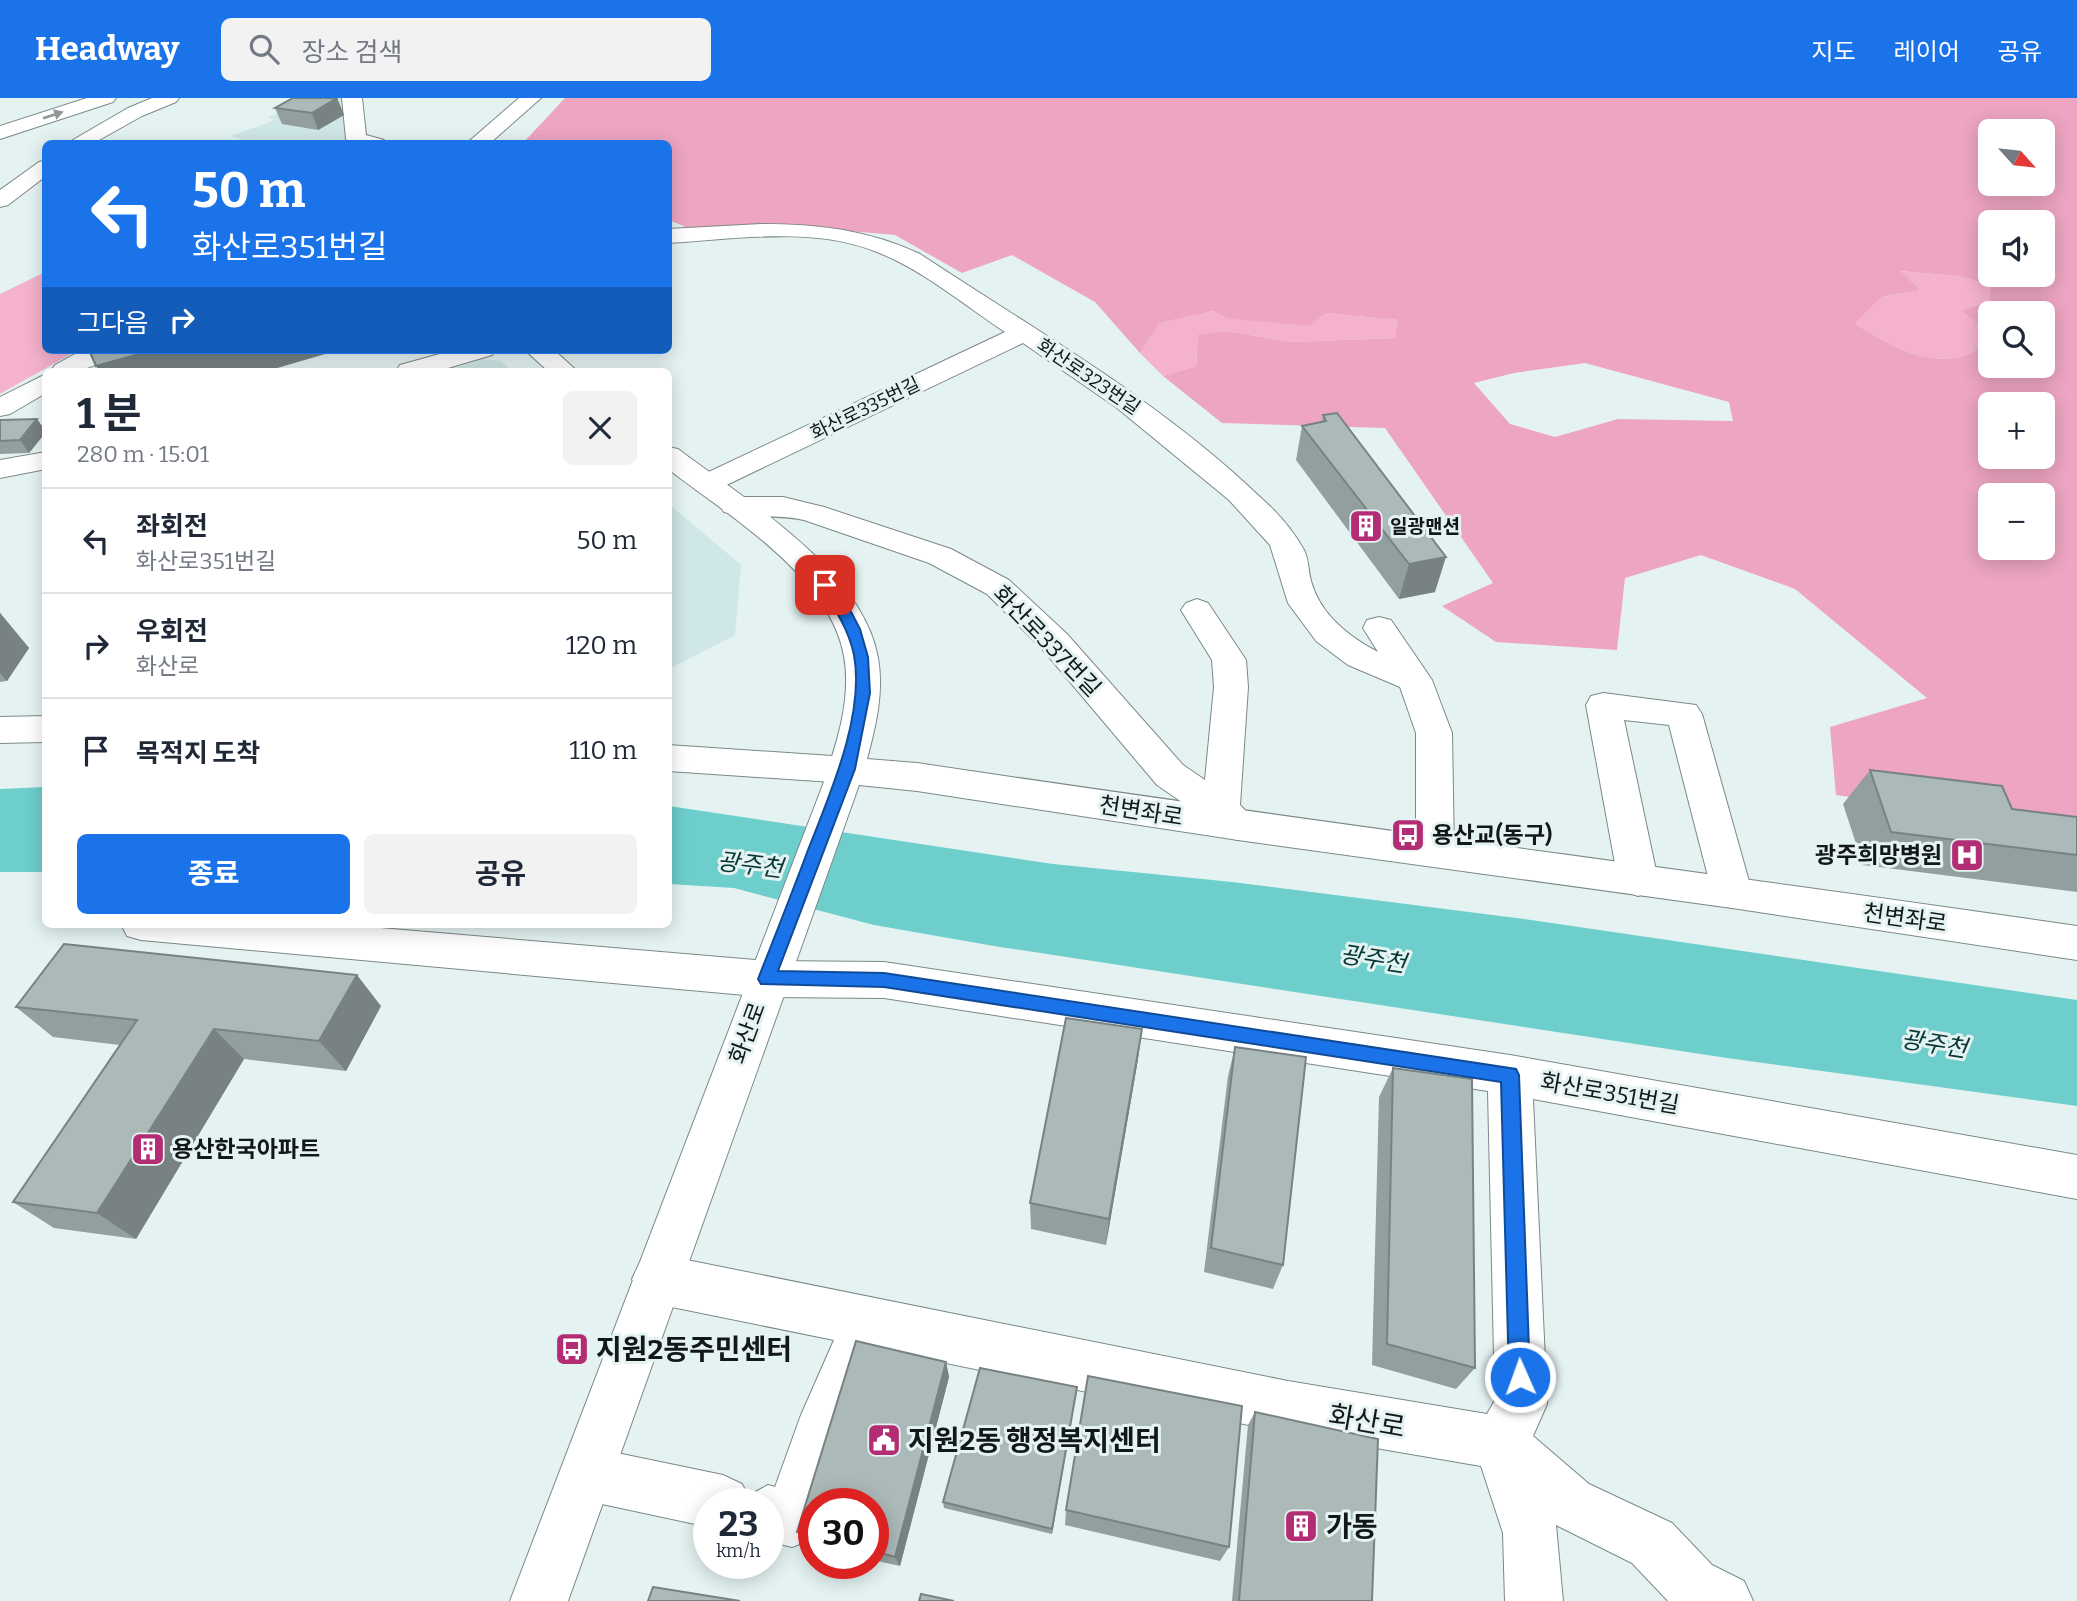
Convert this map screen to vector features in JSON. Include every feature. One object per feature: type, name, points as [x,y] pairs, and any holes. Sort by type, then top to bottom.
[{"type":"main road","points":[[0,114],[51,98]]},
{"type":"main road","points":[[0,132],[106,98]]},
{"type":"main road","points":[[83,140],[135,112],[169,98]]},
{"type":"main road","points":[[352,98],[356,139],[360,140]]},
{"type":"main road","points":[[481,140],[530,98]]},
{"type":"main road","points":[[0,200],[42,169]]},
{"type":"main road","name":"화산로323번길","points":[[672,236],[784,232],[864,237],[903,254],[1160,425],[1234,488],[1266,520],[1290,553],[1296,584],[1308,613],[1323,629],[1357,656],[1415,680]]},
{"type":"main road","name":"화산로335번길","points":[[706,484],[1024,332]]},
{"type":"main road","points":[[69,368],[94,354]]},
{"type":"main road","points":[[420,368],[469,354]]},
{"type":"main road","points":[[543,354],[560,368]]},
{"type":"main road","points":[[0,408],[42,384]]},
{"type":"main road","name":"화산로","points":[[539,1601],[841,785],[863,693],[861,657],[842,605],[794,554],[672,458]]},
{"type":"main road","points":[[0,469],[42,461]]},
{"type":"main road","name":"화산로337번길","points":[[735,506],[783,506],[813,513],[940,556],[998,587],[1055,642],[1170,775],[1230,818]]},
{"type":"main road","points":[[1198,610],[1228,660],[1231,687],[1230,818]]},
{"type":"main road","points":[[1379,628],[1415,680],[1434,733],[1435,852]]},
{"type":"main road","points":[[1638,880],[1603,705],[1684,714],[1732,892]]},
{"type":"main road","points":[[0,730],[42,729]]},
{"type":"main road","name":"천변좌로","points":[[672,759],[841,785],[917,777],[1230,818],[1435,852],[2077,943]]},
{"type":"main road","name":"화산로351번길","points":[[187,928],[767,979],[884,980],[1510,1075],[2077,1178]]},
{"type":"main road","points":[[1510,1075],[1521,1404],[1500,1443],[1531,1533],[1534,1601]]},
{"type":"main road","name":"화산로","points":[[657,1279],[1288,1408],[1500,1443]]},
{"type":"main road","points":[[784,1517],[792,1519],[827,1415],[869,1321]]},
{"type":"main road","points":[[1500,1443],[1570,1503],[1652,1542],[1692,1584],[1724,1601]]},
{"type":"main road","points":[[588,1474],[693,1497]]},
{"type":"shaded area","points":[[314,98],[348,98],[346,140],[244,140],[231,136],[275,120],[268,117]]},
{"type":"shaded area","points":[[565,98],[2077,98],[2077,841],[1972,815],[1836,795],[1830,727],[1927,698],[1795,589],[1701,555],[1625,578],[1617,650],[1496,642],[1442,606],[1493,583],[1385,428],[1222,423],[1163,376],[1196,366],[1198,335],[1227,331],[1291,342],[1395,338],[1398,320],[1325,313],[1310,326],[1226,318],[1213,311],[1160,323],[1140,353],[1095,302],[1012,255],[962,273],[895,235],[782,225],[695,231],[672,221],[672,140],[526,140]],"holes":[[[1978,210],[2055,210],[2055,287],[1991,287],[1989,301],[2055,301],[2055,378],[1978,378],[1978,348],[1969,354],[1951,358],[1922,356],[1894,346],[1855,324],[1882,297],[1920,290],[1900,271],[1958,276],[1978,281]],[[1585,363],[1729,402],[1733,421],[1618,419],[1555,437],[1510,424],[1474,383],[1514,373]]]},
{"type":"shaded area","points":[[1899,271],[1958,276],[1978,281],[1978,287],[1992,287],[1989,301],[1978,301],[1978,305],[1961,310],[1978,324],[1978,348],[1966,355],[1951,358],[1922,356],[1894,346],[1855,324],[1882,297],[1920,290]]},
{"type":"shaded area","points":[[42,273],[42,354],[71,354],[0,394],[0,294]]},
{"type":"shaded area","points":[[1978,305],[1978,324],[1961,310]]},
{"type":"shaded area","points":[[1213,311],[1226,318],[1325,313],[1399,320],[1395,338],[1291,342],[1227,331],[1198,336],[1196,366],[1163,376],[1140,353],[1160,323]]},
{"type":"shaded area","points":[[483,359],[501,361],[509,368],[456,368]]},
{"type":"shaded area","points":[[672,507],[741,565],[735,635],[672,667]]},
{"type":"water","points":[[42,787],[42,872],[0,872],[0,789]]},
{"type":"water","name":"광주천","points":[[672,806],[1053,864],[1232,882],[1531,920],[2077,1000],[2077,1106],[1727,1058],[994,946],[874,925],[734,888],[672,884]]},
{"type":"building","points":[[293,98],[337,98],[312,113],[275,108]]},
{"type":"building","points":[[91,354],[140,354],[96,366]]},
{"type":"building","points":[[1337,413],[1446,557],[1409,564],[1302,426],[1326,421],[1323,415]]},
{"type":"building","points":[[37,419],[20,440],[0,441],[0,420]]},
{"type":"building","points":[[1870,770],[2002,786],[2012,809],[2077,817],[2077,855],[1891,832]]},
{"type":"building","points":[[64,944],[357,975],[319,1041],[214,1029],[97,1213],[13,1202],[137,1020],[16,1007]]},
{"type":"building","points":[[1066,1018],[1142,1029],[1109,1219],[1030,1203]]},
{"type":"building","points":[[1235,1047],[1306,1057],[1283,1265],[1211,1248]]},
{"type":"building","points":[[1393,1068],[1472,1079],[1475,1368],[1387,1344]]},
{"type":"building","name":"지원2동 행정복지센터","points":[[856,1341],[946,1362],[895,1557],[889,1555],[889,1488],[811,1488]]},
{"type":"building","points":[[980,1368],[1077,1387],[1052,1529],[943,1502]]},
{"type":"building","points":[[1088,1376],[1242,1406],[1229,1547],[1066,1510]]},
{"type":"building","name":"가동","points":[[1255,1412],[1378,1439],[1372,1601],[1239,1601]]},
{"type":"building","points":[[653,1587],[740,1601],[648,1601]]},
{"type":"building","points":[[921,1594],[954,1601],[919,1601]]},
{"type":"place","name":"일광맨션","points":[[1366,526]]},
{"type":"place","name":"용산교(동구)","points":[[1408,835]]},
{"type":"place","name":"광주희망병원","points":[[1967,855]]},
{"type":"place","name":"용산한국아파트","points":[[148,1149]]},
{"type":"place","name":"지원2동주민센터","points":[[572,1349]]},
{"type":"place","name":"지원2동 행정복지센터","points":[[884,1440]]},
{"type":"place","name":"가동","points":[[1301,1526]]},
{"type":"route","points":[[825,585],[842,605],[853,629],[861,657],[863,693],[847,769],[767,979],[884,980],[1510,1075],[1520,1377]]}]
